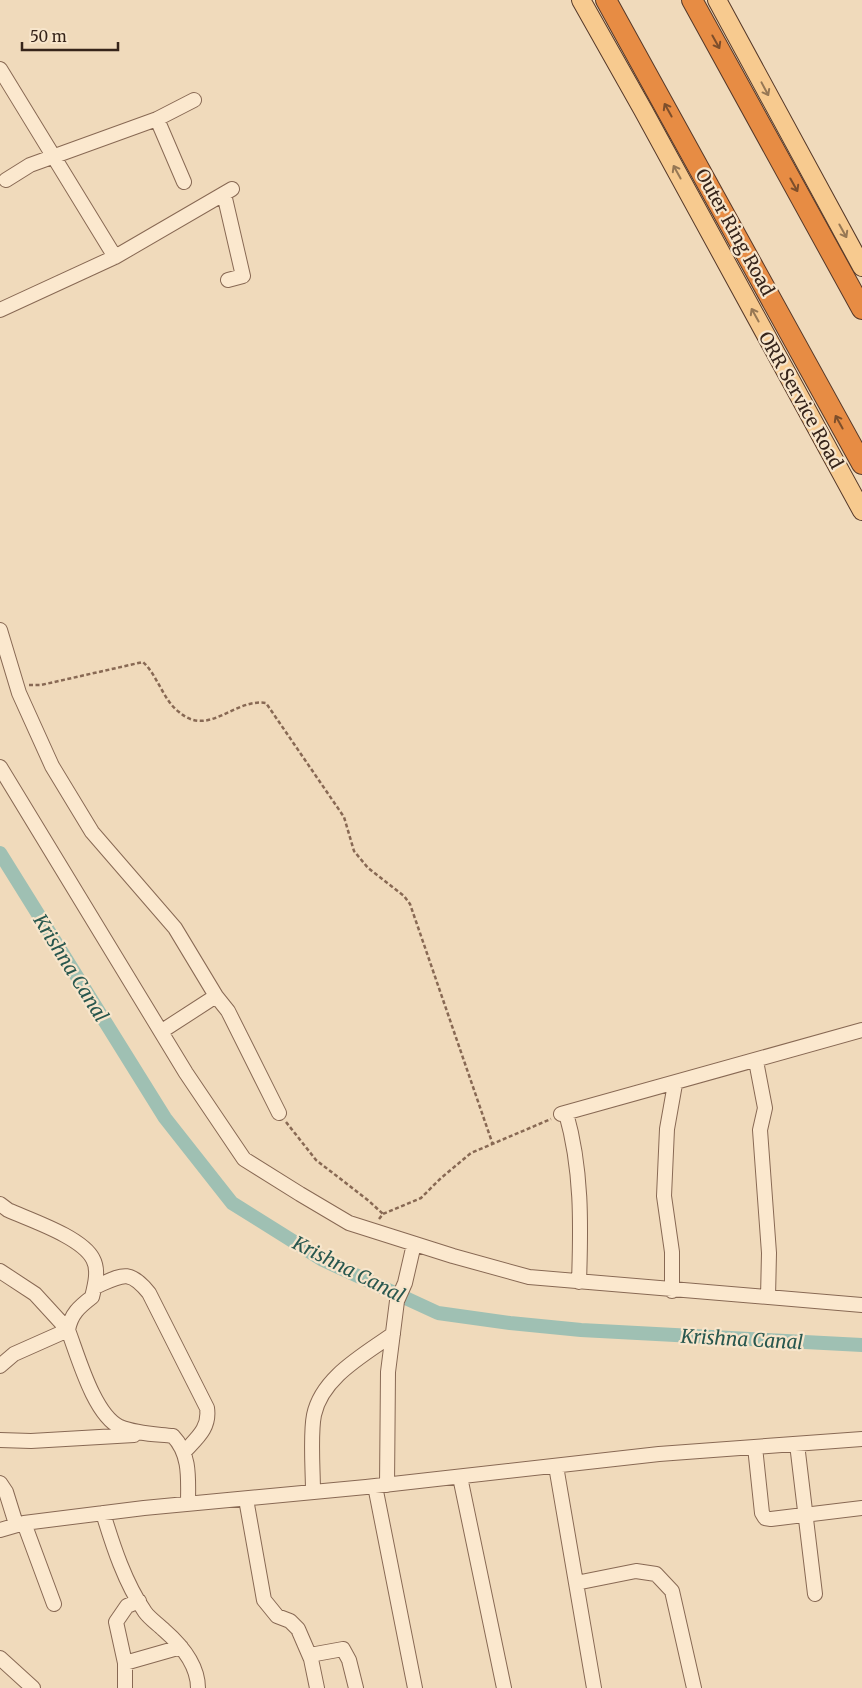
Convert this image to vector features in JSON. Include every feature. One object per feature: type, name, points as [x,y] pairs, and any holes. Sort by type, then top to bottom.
[{"type":"highway","name":"Outer Ring Road","points":[[606,0],[862,464]]},
{"type":"highway","points":[[692,0],[862,309]]},
{"type":"main road","points":[[572,0],[597,27]]},
{"type":"main road","name":"ORR Service Road","points":[[581,0],[862,511]]},
{"type":"main road","points":[[716,0],[862,266]]},
{"type":"street","points":[[0,69],[115,257]]},
{"type":"street","points":[[6,180],[30,165],[156,118],[194,100]]},
{"type":"street","points":[[156,118],[184,182]]},
{"type":"street","points":[[0,310],[115,257],[228,191],[243,276],[228,280]]},
{"type":"street","points":[[0,630],[16,685],[52,766],[92,832],[175,928],[216,996],[228,1011],[279,1113]]},
{"type":"street","points":[[0,767],[186,1073],[244,1159],[341,1218],[414,1244],[529,1277],[862,1305]]},
{"type":"street","points":[[162,1031],[216,996]]},
{"type":"street","points":[[579,1282],[581,1208],[578,1164],[563,1114],[862,1030]]},
{"type":"street","points":[[756,1061],[765,1108],[760,1130],[769,1253],[768,1297]]},
{"type":"street","points":[[672,1290],[672,1252],[664,1196],[667,1128],[674,1084]]},
{"type":"street","points":[[0,1204],[8,1210],[78,1243],[94,1259],[97,1270],[92,1297],[78,1308],[71,1318],[68,1330]]},
{"type":"street","points":[[414,1244],[405,1282],[397,1301],[388,1372],[381,1485],[415,1688]]},
{"type":"street","points":[[0,1271],[35,1294],[68,1330],[98,1403],[107,1417],[119,1426],[145,1434]]},
{"type":"street","points":[[95,1287],[118,1277],[130,1276],[138,1279],[149,1293],[207,1408],[206,1426],[185,1451]]},
{"type":"street","points":[[0,1366],[14,1354],[68,1330]]},
{"type":"street","points":[[313,1492],[314,1415],[320,1398],[337,1376],[393,1334]]},
{"type":"street","points":[[0,1440],[31,1441],[145,1434],[173,1436],[185,1451],[188,1467],[188,1504]]},
{"type":"street","points":[[0,1530],[20,1523],[103,1513],[460,1477],[659,1454],[862,1439]]},
{"type":"street","points":[[797,1444],[815,1594]]},
{"type":"street","points":[[755,1447],[762,1513],[766,1518],[771,1519],[862,1508]]},
{"type":"street","points":[[556,1466],[594,1688]]},
{"type":"street","points":[[460,1477],[504,1688]]},
{"type":"street","points":[[0,1483],[20,1523],[54,1604]]},
{"type":"street","points":[[246,1499],[264,1600],[277,1616],[290,1621],[298,1629],[310,1655],[317,1688]]},
{"type":"street","points":[[103,1513],[124,1571],[139,1601],[153,1621],[181,1647],[192,1665],[198,1688]]},
{"type":"street","points":[[576,1583],[636,1571],[656,1574],[672,1590],[694,1688]]},
{"type":"street","points":[[125,1688],[125,1663],[116,1622],[127,1606],[139,1601]]},
{"type":"street","points":[[125,1663],[181,1647]]},
{"type":"street","points":[[310,1655],[343,1649],[349,1660],[356,1688]]},
{"type":"street","points":[[0,1658],[33,1688]]},
{"type":"path","points":[[16,685],[41,685],[143,662],[177,712],[191,720],[204,722],[255,701],[266,703],[344,817],[354,851],[368,868],[404,896],[410,904],[493,1144]]},
{"type":"path","points":[[279,1113],[316,1160],[383,1214]]},
{"type":"path","points":[[370,1229],[383,1214],[421,1198],[471,1153],[563,1114]]},
{"type":"waterway","name":"Krishna Canal","points":[[0,853],[165,1118],[232,1203],[323,1260],[438,1313],[581,1330],[862,1345]]}]
